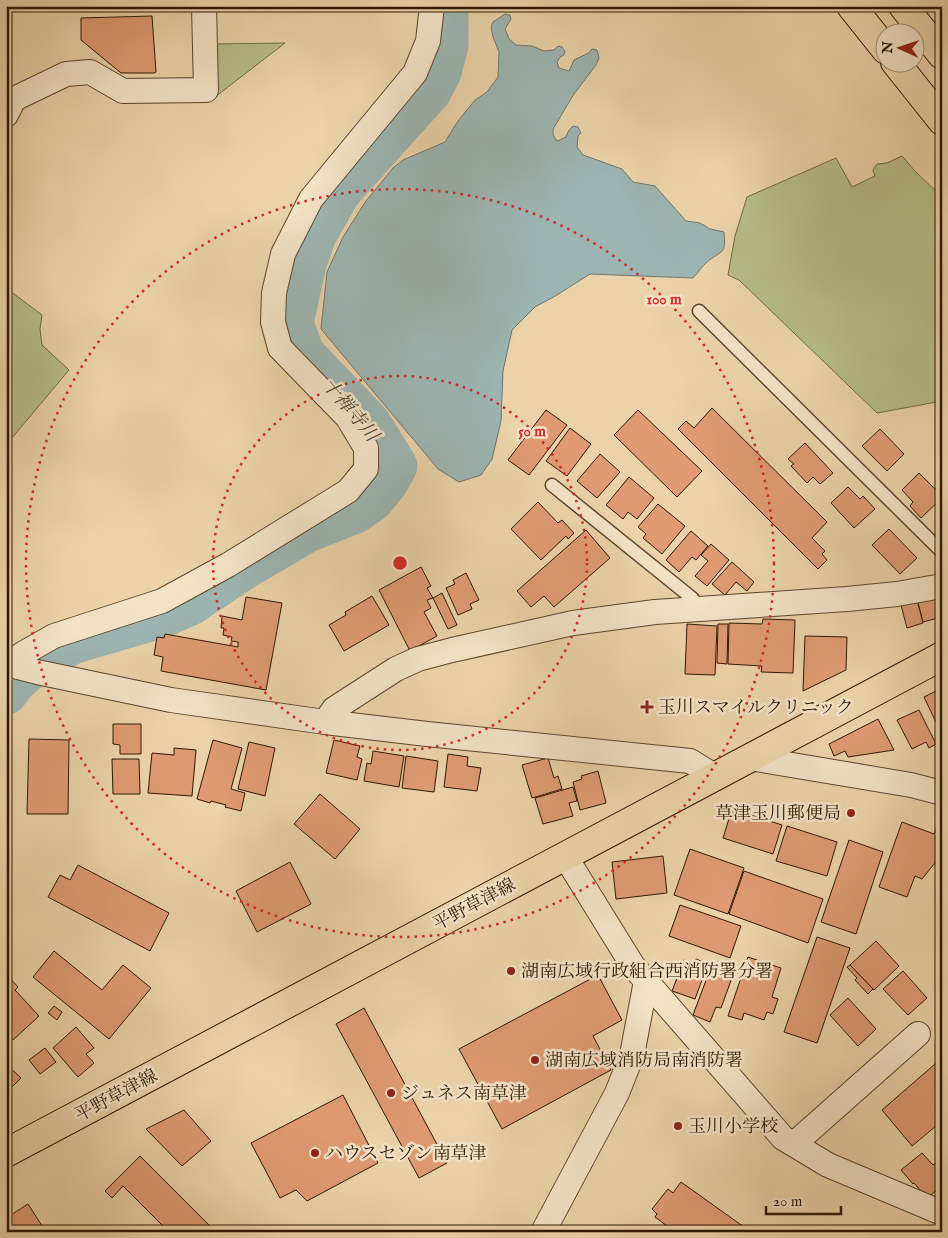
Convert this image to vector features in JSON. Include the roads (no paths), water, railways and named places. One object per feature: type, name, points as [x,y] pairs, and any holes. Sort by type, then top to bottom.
[{"type":"main road","points":[[851,6],[876,37]]},
{"type":"main road","points":[[903,6],[942,55]]},
{"type":"main road","points":[[903,72],[942,122]]},
{"type":"main road","name":"平野草津線","points":[[6,1153],[942,656]]},
{"type":"street","points":[[6,115],[14,99],[66,74],[90,72],[123,91],[206,90],[204,6]]},
{"type":"street","points":[[432,6],[428,41],[415,72],[311,199],[284,254],[274,293],[273,322],[280,348],[348,418],[366,448],[366,469],[348,491],[228,565],[162,601],[54,636],[24,653],[15,667],[171,700],[326,722],[690,761],[716,777]]},
{"type":"street","points":[[326,722],[334,709],[396,669],[418,659],[573,623],[655,612],[897,594],[942,586]]},
{"type":"street","points":[[750,758],[911,785],[942,793]]},
{"type":"street","points":[[565,856],[633,966],[783,1138],[828,1164],[942,1213]]},
{"type":"street","points":[[543,1232],[617,1093],[632,1055],[646,981]]},
{"type":"street","points":[[794,1144],[918,1034]]},
{"type":"lane","points":[[699,311],[942,552]]},
{"type":"lane","points":[[552,485],[692,598],[700,609]]},
{"type":"water","points":[[505,14],[510,15],[511,19],[505,29],[509,39],[516,45],[532,46],[544,51],[554,50],[558,46],[562,47],[565,51],[564,55],[557,62],[559,68],[569,71],[574,60],[589,53],[592,49],[597,50],[599,58],[596,65],[574,94],[553,129],[553,135],[557,141],[566,137],[573,126],[578,127],[581,133],[578,136],[577,147],[583,155],[622,169],[633,182],[655,186],[686,221],[700,223],[710,229],[724,232],[724,248],[705,264],[693,278],[590,274],[535,307],[512,330],[503,371],[501,421],[492,459],[481,475],[459,482],[438,469],[321,329],[327,272],[343,237],[366,201],[393,168],[403,160],[445,142],[458,121],[475,100],[487,92],[498,77],[499,52],[491,27],[493,22]]},
{"type":"waterway","name":"十禅寺川","points":[[6,692],[14,681],[37,661],[72,642],[160,616],[190,603],[244,567],[307,530],[355,511],[372,499],[385,483],[395,466],[369,424],[302,354],[291,323],[304,264],[314,235],[339,191],[429,91],[439,72],[446,45],[446,6]]},
{"type":"place","name":"玉川スマイルクリニック","points":[[647,707]]},
{"type":"place","name":"草津玉川郵便局","points":[[851,813]]},
{"type":"place","name":"湖南広域行政組合西消防署分署","points":[[511,971]]},
{"type":"place","name":"湖南広域消防局南消防署","points":[[535,1060]]},
{"type":"place","name":"ジュネス南草津","points":[[391,1093]]},
{"type":"place","name":"玉川小学校","points":[[678,1126]]},
{"type":"place","name":"ハウスセゾン南草津","points":[[315,1153]]}]
